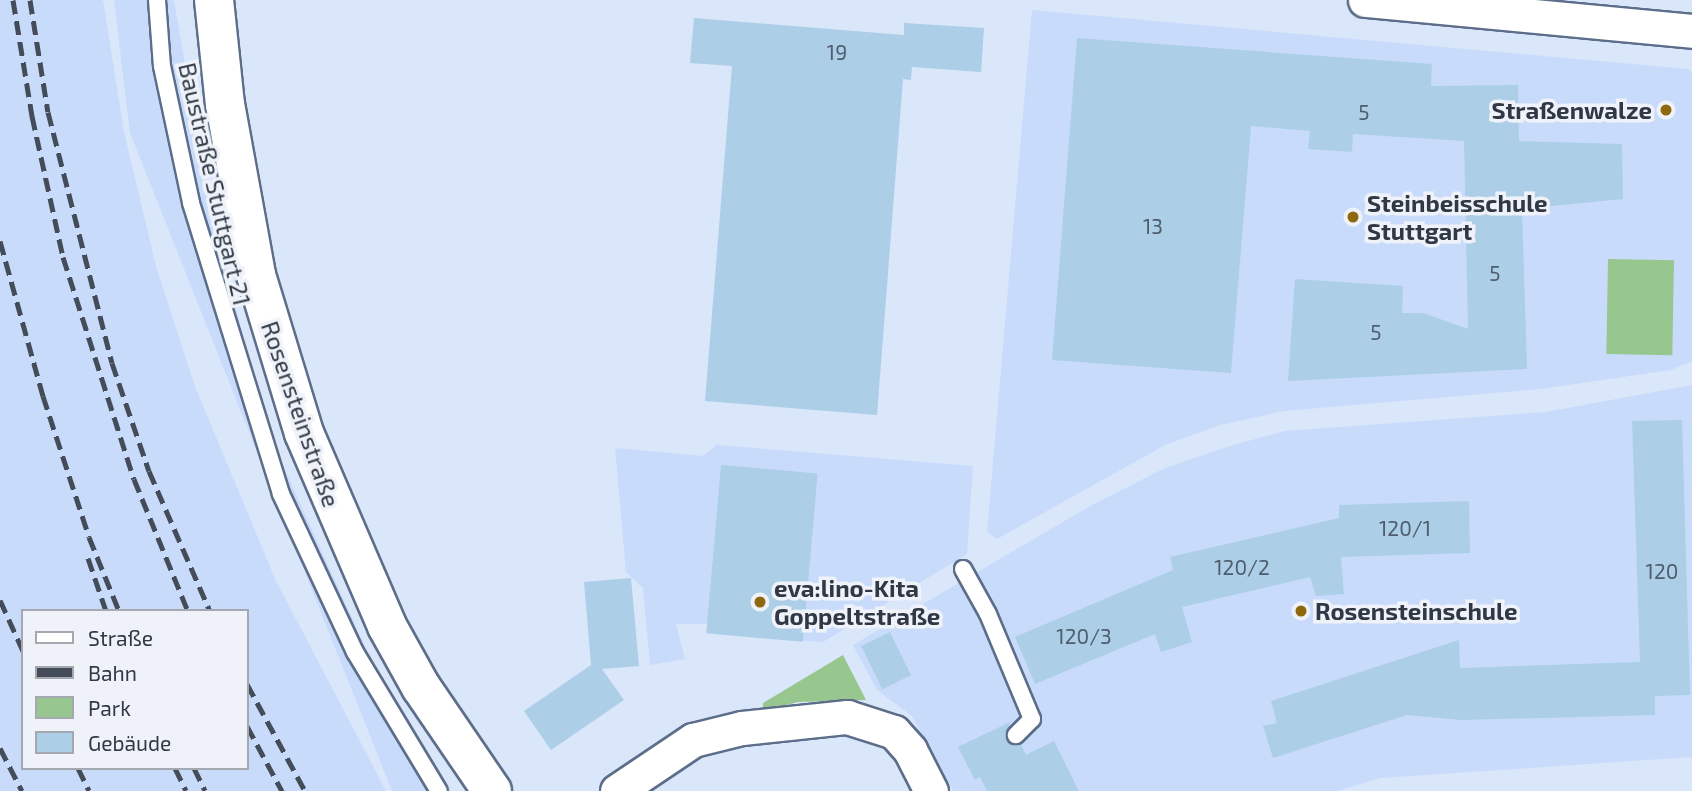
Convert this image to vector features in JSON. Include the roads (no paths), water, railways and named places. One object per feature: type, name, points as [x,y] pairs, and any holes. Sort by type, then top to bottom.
[{"type":"street","name":"Rosensteinstraße","points":[[214,0],[225,104],[246,226],[303,433],[387,626],[421,687],[492,791]]},
{"type":"street","points":[[1385,1],[1692,31]]},
{"type":"street","points":[[617,791],[693,740],[742,728],[847,717],[894,733],[911,750],[931,791]]},
{"type":"lane","name":"Baustraße Stuttgart 21","points":[[157,0],[162,66],[191,203],[281,494],[355,652],[439,791]]},
{"type":"lane","points":[[962,569],[988,614],[1032,719],[1016,735]]},
{"type":"railway","points":[[13,0],[32,116],[63,257],[134,479],[187,609]]},
{"type":"railway","points":[[30,0],[48,112],[112,363],[149,471],[209,609]]},
{"type":"railway","points":[[0,241],[43,396],[89,537],[118,609]]},
{"type":"railway","points":[[88,558],[105,609]]},
{"type":"railway","points":[[0,600],[21,647]]},
{"type":"railway","points":[[248,686],[305,791]]},
{"type":"railway","points":[[248,728],[282,791]]},
{"type":"railway","points":[[0,748],[22,791]]},
{"type":"railway","points":[[79,770],[89,791]]},
{"type":"railway","points":[[176,770],[186,791]]},
{"type":"railway","points":[[195,770],[205,791]]},
{"type":"place","name":"Straßenwalze","points":[[1666,110]]},
{"type":"place","name":"Steinbeisschule Stuttgart","points":[[1353,217]]},
{"type":"place","name":"eva:lino-Kita Goppeltstraße","points":[[760,602]]},
{"type":"place","name":"Rosensteinschule","points":[[1301,611]]}]
